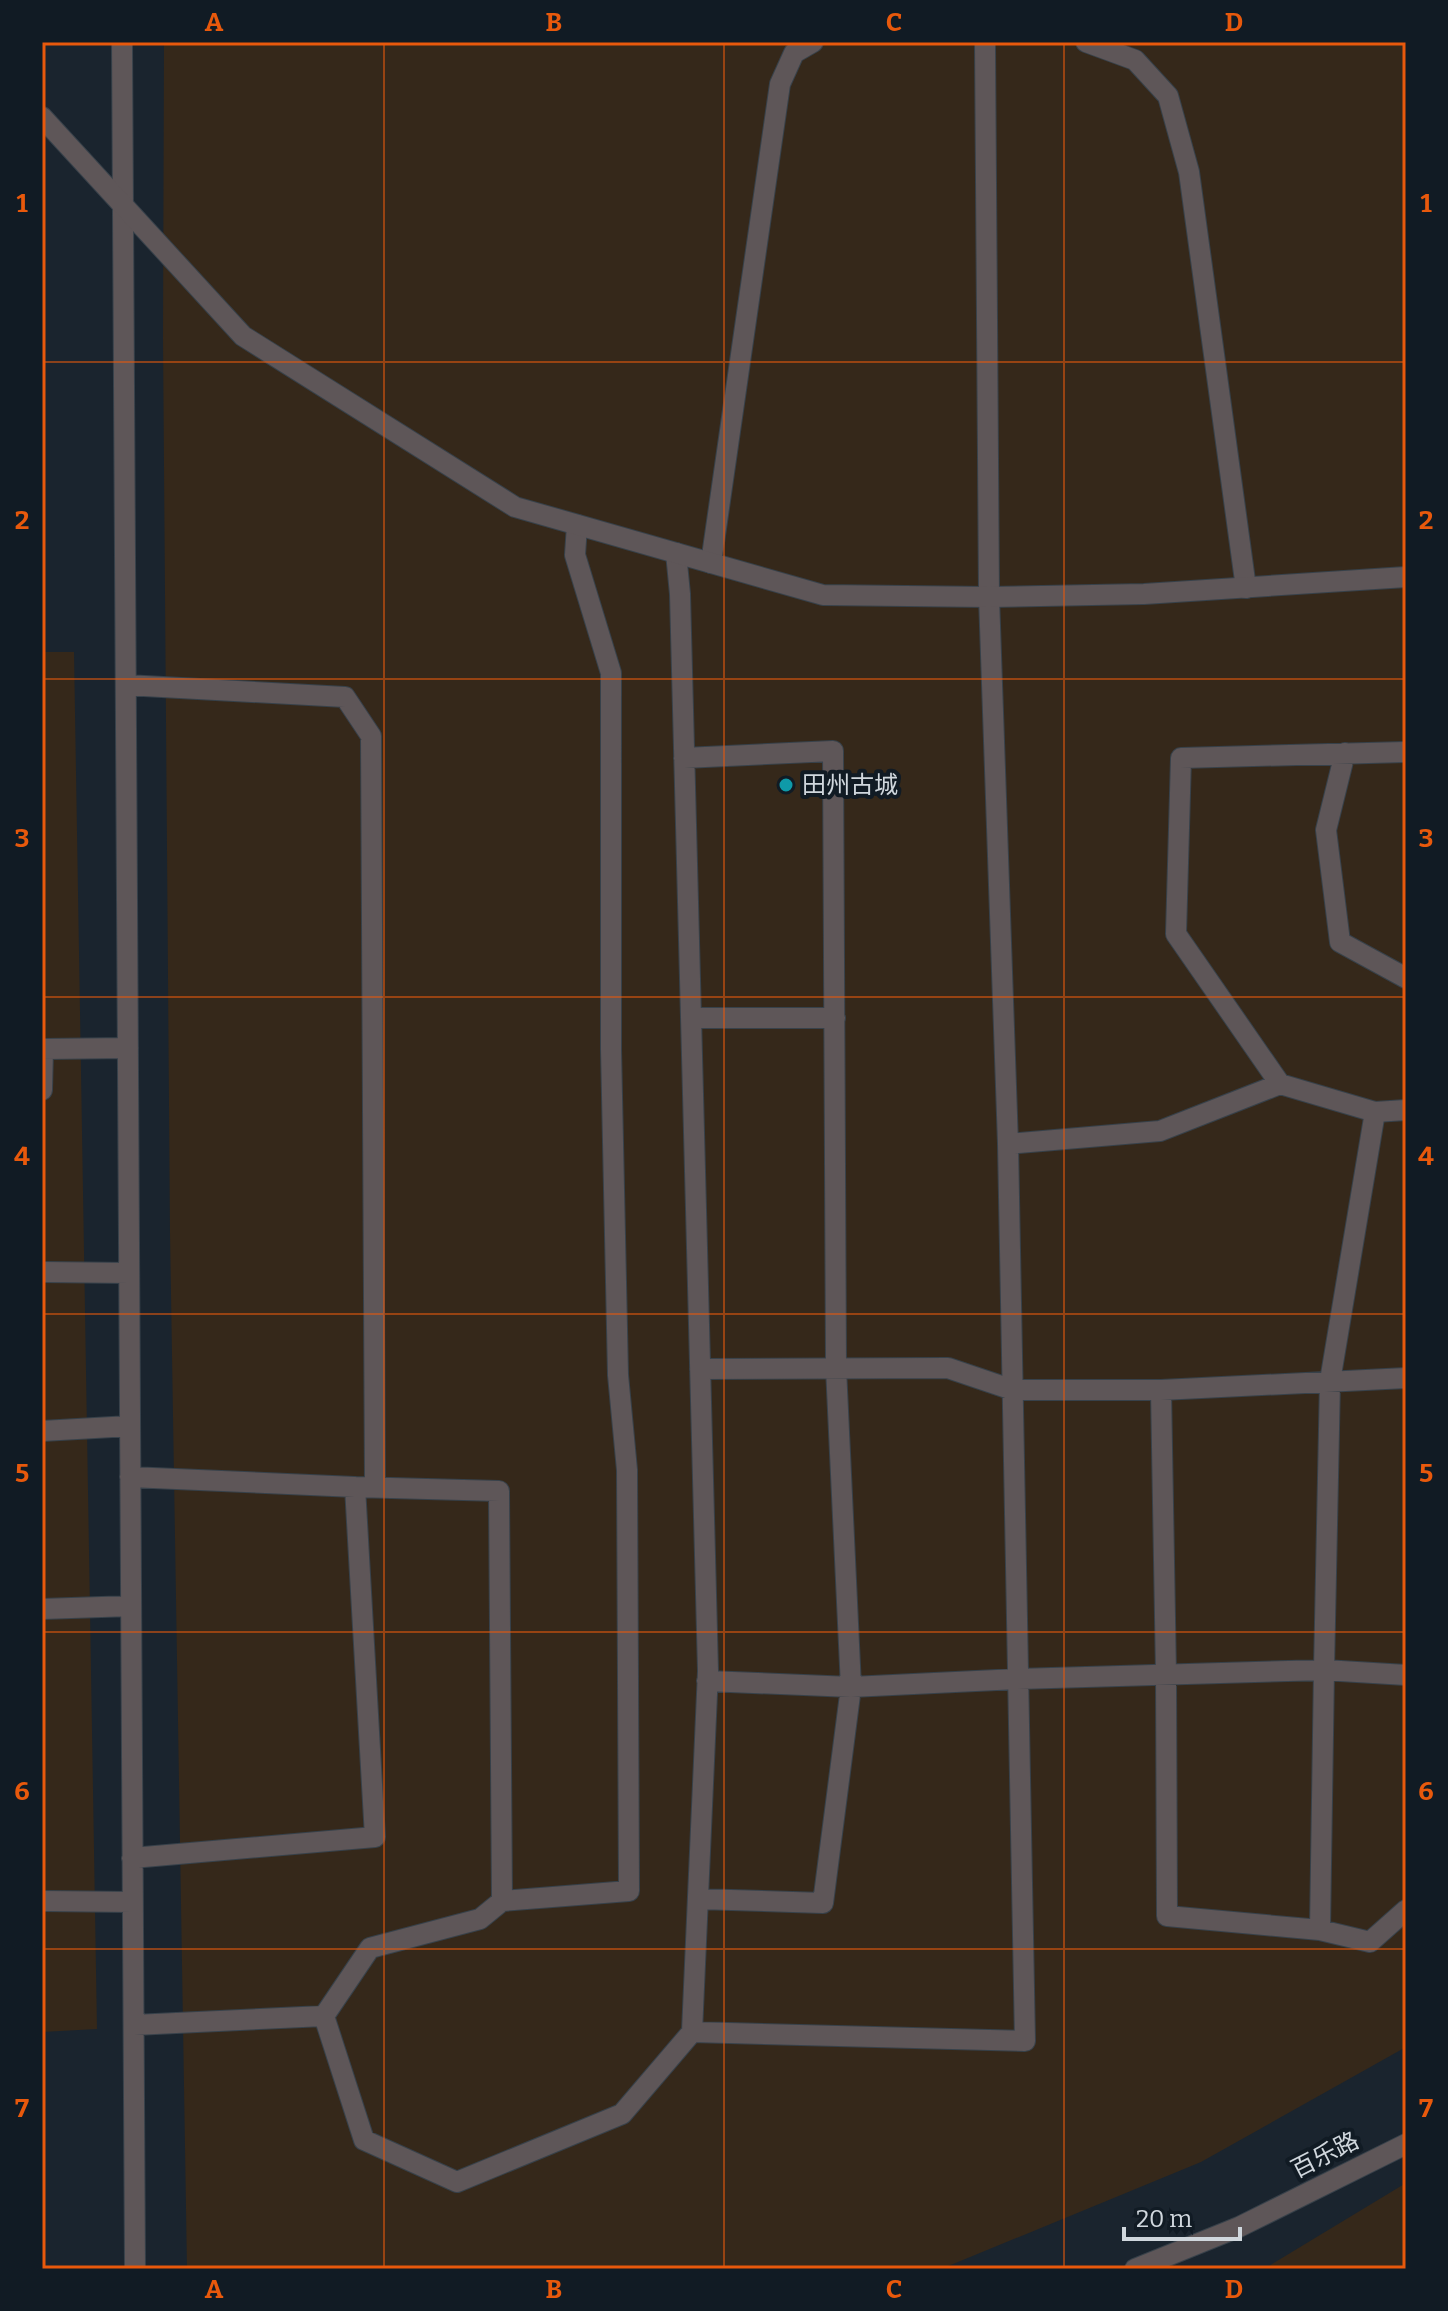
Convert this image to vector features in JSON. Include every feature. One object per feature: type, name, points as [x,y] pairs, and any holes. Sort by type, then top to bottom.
[{"type":"street","points":[[122,42],[135,2269]]},
{"type":"street","points":[[711,563],[780,84],[794,53],[813,42]]},
{"type":"street","points":[[692,2032],[1025,2041],[1008,1144],[989,597],[985,42]]},
{"type":"street","points":[[1086,42],[1135,60],[1168,96],[1189,172],[1246,588]]},
{"type":"street","points":[[42,117],[243,336],[515,507],[823,595],[989,597],[1144,594],[1406,577]]},
{"type":"street","points":[[324,2016],[370,1948],[480,1919],[502,1901],[629,1891],[627,1470],[618,1375],[611,1064],[611,673],[575,555],[577,525]]},
{"type":"street","points":[[324,2016],[364,2140],[457,2182],[622,2114],[692,2032],[707,1681],[680,594],[676,553]]},
{"type":"street","points":[[126,685],[345,697],[371,736],[365,1487],[375,1837],[132,1858]]},
{"type":"street","points":[[684,758],[833,751],[836,1368],[851,1687],[823,1903],[698,1899]]},
{"type":"street","points":[[1280,1084],[1176,934],[1181,758],[1406,752]]},
{"type":"street","points":[[1345,753],[1326,830],[1340,942],[1406,978]]},
{"type":"street","points":[[691,1018],[835,1018]]},
{"type":"street","points":[[42,1090],[43,1049],[128,1048]]},
{"type":"street","points":[[1008,1144],[1160,1131],[1280,1084],[1375,1112],[1406,1110]]},
{"type":"street","points":[[1320,1930],[1330,1381],[1375,1112]]},
{"type":"street","points":[[42,1272],[129,1273]]},
{"type":"street","points":[[700,1369],[948,1368],[1013,1390],[1161,1390],[1406,1378]]},
{"type":"street","points":[[1161,1390],[1167,1916],[1320,1930],[1370,1942],[1406,1910]]},
{"type":"street","points":[[42,1431],[130,1426]]},
{"type":"street","points":[[130,1477],[499,1491],[502,1901]]},
{"type":"street","points":[[42,1609],[131,1606]]},
{"type":"street","points":[[707,1681],[851,1687],[1324,1670],[1406,1675]]},
{"type":"street","points":[[42,1901],[132,1902]]},
{"type":"street","points":[[134,2025],[324,2016]]},
{"type":"street","name":"百乐路","points":[[1135,2269],[1239,2227],[1406,2144]]},
{"type":"shaded area","name":"田州古城","points":[[164,42],[1406,42],[1406,2047],[1201,2162],[941,2269],[187,2269],[170,1233],[163,338]]},
{"type":"shaded area","points":[[42,652],[74,652],[97,2029],[42,2032]]},
{"type":"shaded area","points":[[1406,2183],[1406,2269],[1264,2269]]},
{"type":"place","name":"田州古城","points":[[786,785]]}]
